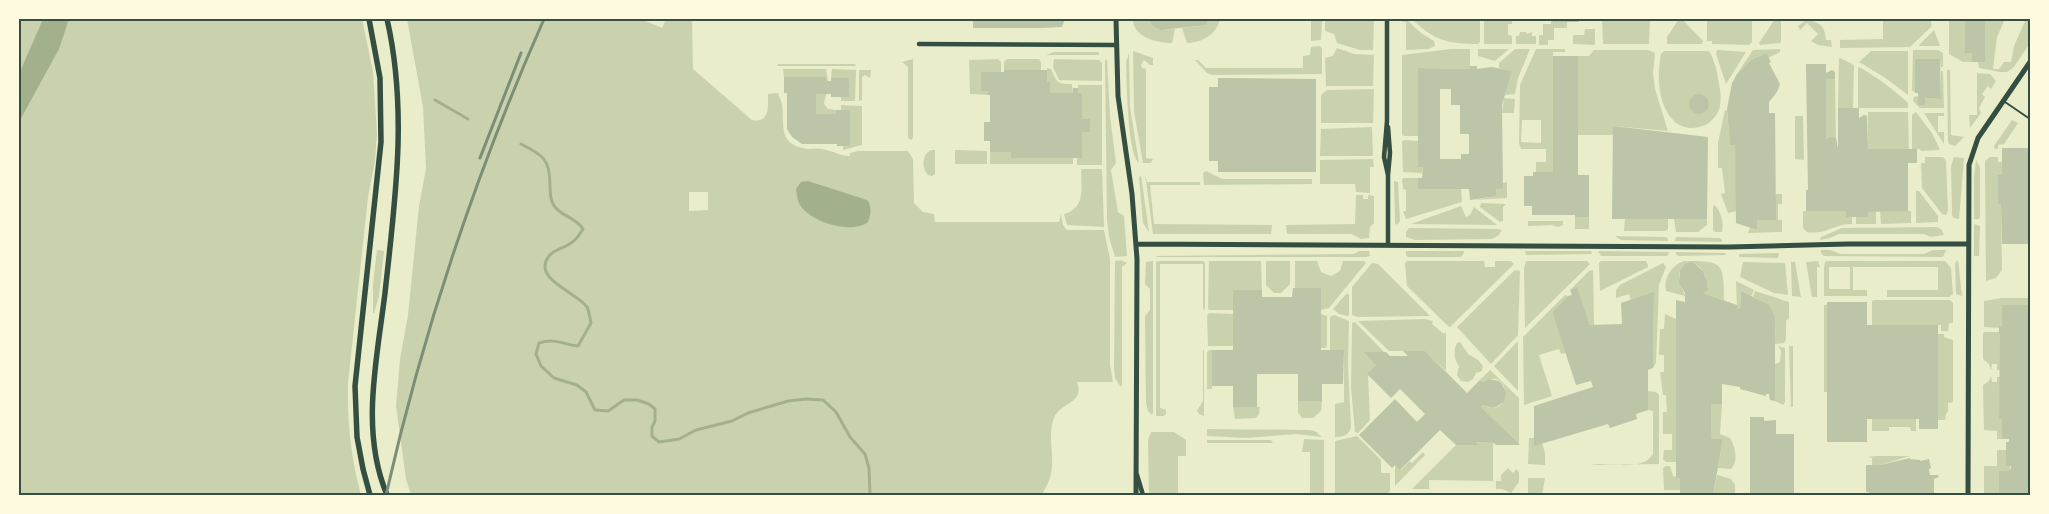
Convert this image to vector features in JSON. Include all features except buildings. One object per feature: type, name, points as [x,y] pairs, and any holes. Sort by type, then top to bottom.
[{"type":"main road","points":[[369,19],[380,78],[381,142],[355,386],[358,438],[370,495]]},
{"type":"main road","points":[[387,19],[397,76],[399,162],[377,348],[372,409],[378,465],[387,495]]},
{"type":"street","points":[[1116,19],[1118,96],[1132,194],[1136,244],[1136,495]]},
{"type":"street","points":[[1387,19],[1387,121],[1390,146],[1388,244]]},
{"type":"street","points":[[919,44],[1116,45]]},
{"type":"street","points":[[1968,495],[1968,182],[1970,159],[1978,138],[2030,62]]},
{"type":"street","points":[[1136,244],[1729,247],[1848,244],[1968,244]]},
{"type":"street","points":[[1136,473],[1143,495]]},
{"type":"lane","points":[[2003,100],[2030,119]]},
{"type":"shaded area","points":[[19,19],[362,19],[373,72],[377,134],[375,161],[368,197],[348,383],[350,439],[361,495],[19,495]]},
{"type":"shaded area","points":[[43,19],[69,19],[59,49],[19,122],[19,74]]},
{"type":"shaded area","points":[[407,19],[641,19],[662,28],[666,19],[692,19],[693,69],[752,120],[758,121],[765,117],[768,109],[768,94],[778,93],[782,104],[784,131],[789,142],[795,145],[805,149],[822,149],[850,156],[850,153],[858,151],[908,151],[913,159],[914,203],[923,212],[934,214],[935,222],[1059,222],[1061,214],[1063,225],[1067,230],[1104,230],[1110,259],[1110,365],[1113,382],[1077,382],[1078,395],[1057,413],[1051,431],[1051,473],[1049,482],[1042,495],[411,495],[406,479],[396,406],[400,359],[408,315],[419,206],[426,168],[423,107]],"holes":[[[689,192],[708,192],[708,210],[689,211]]]},
{"type":"shaded area","points":[[1133,19],[1148,19],[1150,23],[1159,28],[1175,29],[1172,43],[1159,42],[1141,35],[1134,25]]},
{"type":"shaded area","points":[[1207,19],[1220,19],[1216,29],[1208,37],[1193,43],[1187,43],[1182,28],[1207,25]]},
{"type":"shaded area","points":[[1311,19],[1322,19],[1321,40],[1311,41]]},
{"type":"shaded area","points":[[1325,19],[1374,19],[1373,50],[1360,50],[1337,43],[1334,34],[1325,31]]},
{"type":"shaded area","points":[[1402,19],[1406,19],[1421,33],[1434,41],[1435,46],[1428,49],[1406,50],[1406,22],[1402,22]]},
{"type":"shaded area","points":[[1412,19],[1480,19],[1480,42],[1478,44],[1467,44],[1449,42],[1427,32]]},
{"type":"shaded area","points":[[1484,19],[1512,19],[1512,24],[1508,24],[1508,35],[1512,36],[1512,44],[1484,44]]},
{"type":"shaded area","points":[[1551,19],[1554,22],[1567,22],[1567,28],[1554,28],[1554,40],[1548,40],[1548,45],[1539,45],[1539,35],[1543,35],[1543,24],[1551,24]]},
{"type":"shaded area","points":[[1602,19],[1650,19],[1649,44],[1603,44]]},
{"type":"shaded area","points":[[1679,19],[1682,19],[1703,41],[1702,44],[1667,44],[1667,37]]},
{"type":"shaded area","points":[[1707,19],[1752,19],[1752,42],[1749,45],[1712,44],[1712,41],[1707,41]]},
{"type":"shaded area","points":[[1775,19],[1781,19],[1781,43],[1760,45],[1759,43]]},
{"type":"shaded area","points":[[1883,19],[1930,19],[1932,26],[1910,47],[1840,48],[1840,40],[1883,39]]},
{"type":"shaded area","points":[[1949,19],[1965,19],[1965,52],[1972,53],[1972,62],[1963,62],[1949,54]]},
{"type":"shaded area","points":[[1985,19],[2005,19],[1997,37],[1993,69],[1999,69],[2004,62],[2011,62],[2014,46],[2025,21],[2030,19],[2030,43],[2014,67],[2007,72],[1979,68],[1978,62],[1985,62]]},
{"type":"shaded area","points":[[1806,20],[1815,22],[1823,28],[1826,40],[1831,40],[1832,47],[1818,45],[1811,41],[1818,34],[1807,23],[1800,30],[1798,26]]},
{"type":"shaded area","points":[[1585,29],[1595,29],[1595,45],[1573,44],[1573,35],[1584,35]]},
{"type":"shaded area","points":[[1934,30],[1940,46],[1919,46],[1920,44]]},
{"type":"shaded area","points":[[1520,32],[1526,32],[1527,34],[1532,32],[1532,36],[1536,36],[1536,44],[1516,44],[1516,36],[1519,36]]},
{"type":"shaded area","points":[[1320,46],[1322,49],[1322,74],[1212,75],[1207,73],[1195,60],[1198,60],[1206,68],[1303,68],[1303,56],[1310,55],[1311,47]]},
{"type":"shaded area","points":[[1337,48],[1354,54],[1374,55],[1373,86],[1326,86],[1325,58],[1333,56]]},
{"type":"shaded area","points":[[1451,49],[1470,49],[1470,69],[1418,68],[1418,136],[1402,135],[1402,55]]},
{"type":"shaded area","points":[[1478,49],[1509,49],[1495,61],[1478,56]]},
{"type":"shaded area","points":[[1515,49],[1530,49],[1518,78],[1515,94],[1505,95],[1511,71],[1499,68],[1499,63]]},
{"type":"shaded area","points":[[1536,49],[1565,49],[1565,52],[1553,52],[1553,172],[1536,172],[1536,162],[1546,162],[1546,149],[1521,149],[1519,143],[1520,85]],"holes":[[[1522,120],[1541,120],[1541,143],[1521,142]]]},
{"type":"shaded area","points":[[1780,49],[1780,52],[1768,58],[1766,53],[1751,60],[1737,74],[1753,50]]},
{"type":"shaded area","points":[[1594,50],[1648,50],[1655,53],[1653,73],[1655,89],[1668,131],[1613,126],[1613,135],[1578,135],[1578,56],[1589,56]]},
{"type":"shaded area","points":[[1717,50],[1746,52],[1726,84],[1716,54]]},
{"type":"shaded area","points":[[1913,50],[1938,50],[1943,53],[1943,67],[1941,67],[1940,59],[1915,59],[1915,93],[1912,90]]},
{"type":"shaded area","points":[[1133,51],[1153,58],[1153,65],[1144,60],[1141,65],[1142,68],[1146,69],[1146,158],[1153,159],[1151,163],[1143,163],[1134,111]]},
{"type":"shaded area","points":[[1664,51],[1709,51],[1717,70],[1721,99],[1717,114],[1703,126],[1691,128],[1679,125],[1668,114],[1661,98],[1659,80],[1661,54]]},
{"type":"shaded area","points":[[1871,51],[1908,51],[1908,95],[1884,77],[1859,62]]},
{"type":"shaded area","points":[[1054,52],[1099,52],[1099,55],[1046,55]]},
{"type":"shaded area","points":[[1129,53],[1130,107],[1139,163],[1132,146],[1128,116],[1126,62]]},
{"type":"shaded area","points":[[1840,58],[1854,65],[1853,108],[1838,108]]},
{"type":"shaded area","points":[[913,59],[913,138],[911,140],[908,138],[908,67],[902,62]]},
{"type":"shaded area","points":[[998,59],[1001,62],[1001,72],[981,72],[981,91],[988,91],[988,95],[970,94],[969,60]]},
{"type":"shaded area","points":[[1007,59],[1039,59],[1041,70],[1004,70],[1004,62]]},
{"type":"shaded area","points":[[1054,59],[1099,60],[1102,63],[1102,81],[1059,80],[1053,67]]},
{"type":"shaded area","points":[[1107,59],[1110,116],[1116,163],[1111,170],[1118,212],[1124,216],[1127,256],[1115,257],[1109,237],[1107,220],[1105,61]]},
{"type":"shaded area","points":[[778,64],[855,64],[856,66],[777,66]]},
{"type":"shaded area","points":[[1859,67],[1897,93],[1908,103],[1908,108],[1858,108]]},
{"type":"shaded area","points":[[1047,68],[1051,69],[1060,83],[1072,84],[1073,93],[1050,93],[1050,82],[1047,82]]},
{"type":"shaded area","points":[[783,69],[826,69],[828,81],[826,81],[825,77],[784,77]]},
{"type":"shaded area","points":[[832,69],[856,70],[855,101],[841,101],[841,97],[849,96],[849,78],[831,78]]},
{"type":"shaded area","points":[[859,70],[871,70],[870,78],[865,75],[862,77],[862,100],[859,101]]},
{"type":"shaded area","points":[[1947,70],[1950,70],[1951,135],[1964,137],[1955,146],[1949,144],[1948,141]]},
{"type":"shaded area","points":[[1941,71],[1943,71],[1944,108],[1920,108],[1913,101],[1914,97],[1918,96],[1918,104],[1925,105],[1925,98],[1941,99]]},
{"type":"shaded area","points":[[1977,73],[1990,74],[1996,81],[1991,89],[1988,86],[1982,94],[1985,97],[1979,108],[1981,113],[1970,128],[1969,115],[1977,115]]},
{"type":"shaded area","points":[[1826,79],[1835,79],[1836,138],[1832,136],[1826,139]]},
{"type":"shaded area","points":[[1078,85],[1102,85],[1102,165],[1077,165],[1077,158],[1082,157],[1082,132],[1090,131],[1090,119],[1082,119],[1082,93],[1078,93]]},
{"type":"shaded area","points":[[1374,89],[1373,123],[1321,123],[1321,95],[1327,90]]},
{"type":"shaded area","points":[[816,94],[826,94],[824,104],[828,109],[836,110],[836,114],[816,114]]},
{"type":"shaded area","points":[[1504,98],[1515,99],[1514,113],[1502,113]]},
{"type":"shaded area","points":[[841,105],[862,106],[862,145],[843,150],[843,146],[850,146],[850,110],[841,110]]},
{"type":"shaded area","points":[[1725,110],[1727,111],[1730,144],[1735,145],[1737,211],[1728,213],[1721,194],[1725,193],[1722,168],[1718,168],[1718,143]]},
{"type":"shaded area","points":[[1868,112],[1908,112],[1909,149],[1868,149]]},
{"type":"shaded area","points":[[1916,112],[1932,133],[1940,150],[1921,151],[1920,149],[1912,149],[1912,115]]},
{"type":"shaded area","points":[[1924,113],[1944,113],[1944,116],[1938,116],[1938,132],[1944,132],[1944,144]]},
{"type":"shaded area","points":[[1795,116],[1803,116],[1804,160],[1795,159]]},
{"type":"shaded area","points":[[2012,120],[2018,123],[2004,144],[1998,145],[1998,149],[1995,149],[1994,146]]},
{"type":"shaded area","points":[[1372,127],[1372,156],[1320,156],[1321,129]]},
{"type":"shaded area","points":[[1404,140],[1418,141],[1418,167],[1423,167],[1422,173],[1403,172],[1402,142]]},
{"type":"shaded area","points":[[931,150],[935,150],[935,174],[932,176],[928,175],[924,169],[924,158]]},
{"type":"shaded area","points":[[955,150],[987,151],[987,164],[955,164]]},
{"type":"shaded area","points":[[990,152],[1011,152],[1073,158],[1073,164],[990,164]]},
{"type":"shaded area","points":[[1925,157],[1943,157],[1946,161],[1948,211],[1946,215],[1942,214],[1922,188],[1921,163],[1925,163]]},
{"type":"shaded area","points":[[1954,157],[1964,158],[1959,219],[1954,218],[1952,215],[1951,166]]},
{"type":"shaded area","points":[[1990,157],[1998,157],[1998,162],[2002,162],[2002,174],[1998,175],[1998,204],[2001,204],[2002,270],[1996,278],[1986,281],[1985,161]]},
{"type":"shaded area","points":[[1373,159],[1374,167],[1370,167],[1370,193],[1356,192],[1355,184],[1320,184],[1320,160]]},
{"type":"shaded area","points":[[1976,160],[1980,167],[1979,219],[1974,219]]},
{"type":"shaded area","points":[[1081,169],[1102,169],[1104,227],[1067,225],[1064,214],[1076,207],[1081,196]]},
{"type":"shaded area","points":[[1206,171],[1222,179],[1312,179],[1312,184],[1204,185],[1203,173]]},
{"type":"shaded area","points":[[1145,174],[1147,182],[1200,182],[1200,185],[1150,185],[1154,224],[1272,225],[1271,234],[1153,234]]},
{"type":"shaded area","points":[[1141,175],[1149,232],[1143,223],[1139,178]]},
{"type":"shaded area","points":[[1418,178],[1418,188],[1461,189],[1462,202],[1406,219],[1403,211],[1406,211],[1406,190],[1403,189],[1402,179]]},
{"type":"shaded area","points":[[808,181],[867,200],[870,205],[868,222],[861,226],[842,227],[813,217],[800,205],[796,189],[801,182]]},
{"type":"shaded area","points":[[1394,181],[1398,182],[1400,221],[1397,225],[1395,223]]},
{"type":"shaded area","points":[[1507,182],[1507,198],[1474,200],[1497,196],[1496,189],[1502,189],[1503,183]]},
{"type":"shaded area","points":[[1916,191],[1919,191],[1938,216],[1938,222],[1916,223]]},
{"type":"shaded area","points":[[1776,194],[1782,194],[1782,204],[1778,204],[1778,220],[1782,220],[1782,232],[1748,233],[1750,228],[1757,230],[1757,220]]},
{"type":"shaded area","points":[[1356,195],[1363,195],[1363,199],[1368,199],[1368,195],[1374,196],[1374,223],[1370,227],[1369,238],[1361,239],[1352,234],[1287,234],[1286,225],[1355,224]]},
{"type":"shaded area","points":[[1481,203],[1506,204],[1503,207],[1503,221],[1500,222],[1480,207]]},
{"type":"shaded area","points":[[1715,205],[1722,218],[1722,232],[1715,232],[1713,230],[1713,206]]},
{"type":"shaded area","points":[[1461,206],[1466,217],[1470,215],[1474,207],[1497,225],[1411,224]]},
{"type":"shaded area","points":[[1803,211],[1846,211],[1852,217],[1852,224],[1845,224],[1820,232],[1807,232],[1803,228]]},
{"type":"shaded area","points":[[1880,211],[1911,211],[1911,223],[1881,224]]},
{"type":"shaded area","points":[[1868,212],[1876,212],[1876,224],[1856,224],[1856,217]]},
{"type":"shaded area","points":[[1575,217],[1589,217],[1589,229],[1575,229]]},
{"type":"shaded area","points":[[1625,219],[1668,219],[1668,229],[1666,231],[1624,231]]},
{"type":"shaded area","points":[[1674,219],[1707,219],[1707,225],[1698,232],[1676,232]]},
{"type":"shaded area","points":[[1528,221],[1563,221],[1563,225],[1558,227],[1552,225],[1528,226]]},
{"type":"shaded area","points":[[1974,224],[1980,226],[1979,256],[1974,256]]},
{"type":"shaded area","points":[[1936,227],[1941,229],[1944,235],[1931,237],[1924,234],[1839,234],[1820,240],[1821,237],[1842,228]]},
{"type":"shaded area","points":[[1409,228],[1502,230],[1498,236],[1491,239],[1415,240],[1406,237],[1406,232]]},
{"type":"shaded area","points":[[1615,236],[1666,237],[1668,241],[1621,240]]},
{"type":"shaded area","points":[[1676,237],[1720,238],[1722,242],[1675,241]]},
{"type":"shaded area","points":[[377,250],[384,251],[379,296],[373,313],[373,284]]},
{"type":"shaded area","points":[[1821,250],[1830,250],[1841,254],[1924,254],[1933,250],[1946,250],[1943,257],[1824,256]]},
{"type":"shaded area","points":[[1359,251],[1369,251],[1370,256],[1156,256],[1354,254]]},
{"type":"shaded area","points":[[1406,251],[1464,251],[1460,257],[1408,257]]},
{"type":"shaded area","points":[[1525,251],[1591,251],[1592,254],[1526,255]]},
{"type":"shaded area","points":[[1598,251],[1669,253],[1667,256],[1601,256]]},
{"type":"shaded area","points":[[1675,252],[1725,253],[1726,255],[1678,256]]},
{"type":"shaded area","points":[[1779,253],[1778,258],[1739,257],[1739,254]]},
{"type":"shaded area","points":[[1121,260],[1127,263],[1122,267],[1121,387],[1115,378],[1114,367],[1115,261]]},
{"type":"shaded area","points":[[1958,260],[1962,296],[1956,294],[1955,263]]},
{"type":"shaded area","points":[[1153,261],[1152,415],[1148,411],[1146,403],[1145,316],[1150,310],[1150,289],[1145,284],[1146,262]]},
{"type":"shaded area","points":[[1203,261],[1205,263],[1205,308],[1203,310],[1203,264],[1160,264],[1160,408],[1166,410],[1164,416],[1156,416],[1156,262]]},
{"type":"shaded area","points":[[1209,261],[1261,261],[1262,290],[1234,290],[1233,310],[1209,310]]},
{"type":"shaded area","points":[[1266,261],[1290,261],[1290,284],[1281,293],[1274,293],[1266,285]]},
{"type":"shaded area","points":[[1295,261],[1317,261],[1321,272],[1331,276],[1340,271],[1343,261],[1364,261],[1366,263],[1329,308],[1321,310],[1321,288],[1295,288]]},
{"type":"shaded area","points":[[1407,261],[1484,261],[1485,267],[1495,267],[1495,261],[1511,261],[1514,264],[1450,327],[1407,286],[1405,263]]},
{"type":"shaded area","points":[[1526,261],[1587,261],[1590,264],[1525,328],[1524,268]]},
{"type":"shaded area","points":[[1601,261],[1646,261],[1648,267],[1600,291],[1599,263]]},
{"type":"shaded area","points":[[1684,261],[1714,263],[1719,266],[1722,271],[1724,300],[1703,293],[1708,288],[1706,278],[1698,266],[1690,263],[1685,263],[1679,275],[1685,296],[1666,291],[1665,286],[1669,273]]},
{"type":"shaded area","points":[[1818,261],[1820,267],[1817,267],[1817,297],[1812,297],[1806,262]]},
{"type":"shaded area","points":[[1945,261],[1951,268],[1953,294],[1949,297],[1887,297],[1887,290],[1938,290],[1938,267],[1853,267],[1853,290],[1867,290],[1867,296],[1824,296],[1825,262]],"holes":[[[1829,267],[1850,267],[1850,289],[1829,289]]]},
{"type":"shaded area","points":[[1743,262],[1785,263],[1788,295],[1774,293],[1740,277]]},
{"type":"shaded area","points":[[1791,262],[1795,262],[1801,297],[1792,296]]},
{"type":"shaded area","points":[[1372,263],[1378,264],[1430,316],[1358,317],[1352,315],[1352,287]]},
{"type":"shaded area","points":[[1663,263],[1666,267],[1659,285],[1656,363],[1653,368],[1654,293],[1631,300],[1629,294],[1616,298],[1616,290],[1620,285]]},
{"type":"shaded area","points":[[1515,270],[1520,271],[1518,335],[1491,364],[1457,327]]},
{"type":"shaded area","points":[[1593,270],[1594,325],[1590,325],[1577,288],[1570,290],[1589,271]]},
{"type":"shaded area","points":[[1736,281],[1754,290],[1751,296],[1741,291],[1740,309],[1737,308]]},
{"type":"shaded area","points":[[1755,291],[1789,302],[1789,318],[1786,321],[1786,340],[1784,343],[1775,344],[1774,315],[1767,306],[1753,297]]},
{"type":"shaded area","points":[[1347,293],[1349,295],[1349,315],[1347,316],[1339,314],[1333,309]]},
{"type":"shaded area","points":[[1565,295],[1568,296],[1552,312],[1566,353],[1561,354],[1559,349],[1539,355],[1552,396],[1524,405],[1523,337]]},
{"type":"shaded area","points":[[2002,298],[2030,298],[2030,305],[2002,305],[2002,326],[1999,326],[1999,328],[1984,327],[1984,301]]},
{"type":"shaded area","points":[[1950,300],[1953,303],[1953,323],[1949,323],[1948,331],[1941,331],[1941,325],[1872,325],[1872,301]]},
{"type":"shaded area","points":[[1824,305],[1827,305],[1827,392],[1824,392]]},
{"type":"shaded area","points":[[1209,313],[1233,314],[1233,346],[1208,346],[1207,316]]},
{"type":"shaded area","points":[[1321,314],[1327,316],[1326,348],[1321,348]]},
{"type":"shaded area","points":[[1665,314],[1676,319],[1676,462],[1666,462],[1663,459],[1664,450],[1672,450],[1672,434],[1663,434],[1663,412],[1667,412],[1666,395],[1663,395],[1660,372],[1664,372],[1664,355],[1659,355],[1660,329],[1664,329]]},
{"type":"shaded area","points":[[1334,315],[1349,321],[1348,364],[1351,427],[1346,435],[1341,437],[1335,437],[1335,404],[1344,402],[1344,350],[1330,350],[1330,317]]},
{"type":"shaded area","points":[[1425,319],[1433,321],[1432,324],[1444,334],[1446,332],[1446,371],[1425,351],[1389,351],[1358,321]]},
{"type":"shaded area","points":[[1355,322],[1384,352],[1363,352],[1376,365],[1368,375],[1370,420],[1358,433],[1355,432],[1351,388],[1352,323]]},
{"type":"shaded area","points":[[1999,332],[2000,334],[2000,370],[1997,370],[1997,364],[1992,364],[1991,370],[1989,364],[1983,359],[1983,333]]},
{"type":"shaded area","points":[[1938,334],[1944,334],[1944,337],[1953,340],[1953,402],[1948,403],[1945,420],[1938,420]]},
{"type":"shaded area","points":[[1518,341],[1518,391],[1494,366]]},
{"type":"shaded area","points":[[1460,342],[1468,354],[1478,360],[1483,366],[1482,371],[1476,373],[1473,379],[1468,382],[1461,381],[1457,375],[1459,366],[1456,361],[1455,352],[1457,343]]},
{"type":"shaded area","points":[[1778,346],[1785,348],[1785,402],[1783,405],[1775,401],[1775,364],[1780,362],[1781,351]]},
{"type":"shaded area","points":[[1789,346],[1793,346],[1793,407],[1791,407]]},
{"type":"shaded area","points":[[1203,350],[1204,416],[1197,411],[1203,401]]},
{"type":"shaded area","points":[[1209,350],[1212,350],[1212,389],[1207,389],[1207,353]]},
{"type":"shaded area","points":[[1490,370],[1519,398],[1519,445],[1481,407],[1483,405],[1493,408],[1500,406],[1504,400],[1504,386],[1499,381],[1493,379],[1483,382],[1480,380]]},
{"type":"shaded area","points":[[1991,376],[1992,382],[1997,382],[1997,377],[2001,377],[1999,419],[2002,419],[2002,439],[1997,439],[1997,431],[1984,430],[1983,385],[1989,381]]},
{"type":"shaded area","points":[[1648,391],[1656,392],[1659,395],[1659,464],[1635,464],[1648,460],[1653,454],[1653,411],[1648,410]]},
{"type":"shaded area","points":[[1298,401],[1322,401],[1321,411],[1313,418],[1302,418],[1298,412]]},
{"type":"shaded area","points":[[1711,404],[1722,404],[1720,434],[1730,438],[1733,445],[1735,462],[1731,469],[1718,468],[1723,440],[1711,439]]},
{"type":"shaded area","points":[[1233,407],[1260,407],[1256,418],[1235,419]]},
{"type":"shaded area","points":[[1872,419],[1916,419],[1916,431],[1911,431],[1910,427],[1889,427],[1889,431],[1872,431]]},
{"type":"shaded area","points":[[1207,429],[1308,430],[1315,431],[1322,437],[1296,434],[1246,438],[1207,436]]},
{"type":"shaded area","points":[[1151,432],[1174,432],[1186,440],[1186,456],[1178,456],[1178,495],[1149,495],[1148,440]]},
{"type":"shaded area","points":[[1357,436],[1381,460],[1381,473],[1390,473],[1390,491],[1386,495],[1335,495],[1335,441]]},
{"type":"shaded area","points":[[1529,438],[1534,438],[1542,443],[1545,453],[1545,465],[1528,464]]},
{"type":"shaded area","points":[[1304,439],[1324,440],[1324,495],[1310,495],[1310,452],[1302,452]]},
{"type":"shaded area","points":[[1207,440],[1271,440],[1273,443],[1207,443]]},
{"type":"shaded area","points":[[1476,442],[1493,443],[1493,481],[1429,480],[1429,489],[1412,489],[1456,445],[1478,445]]},
{"type":"shaded area","points":[[1997,450],[2006,450],[2011,470],[1999,471],[1999,495],[1984,495],[1984,466],[1997,466]]},
{"type":"shaded area","points":[[1423,452],[1425,455],[1395,486],[1395,465],[1401,470],[1410,461],[1412,463]]},
{"type":"shaded area","points":[[1910,456],[1880,465],[1872,465],[1872,458],[1868,457]]},
{"type":"shaded area","points":[[1670,466],[1673,476],[1680,478],[1680,490],[1664,490],[1663,468]]},
{"type":"shaded area","points":[[1508,468],[1513,473],[1516,469],[1519,472],[1519,482],[1511,493],[1502,489],[1496,489],[1496,481],[1501,481],[1501,475]]},
{"type":"shaded area","points":[[1717,475],[1731,479],[1735,485],[1735,495],[1713,495]]},
{"type":"shaded area","points":[[1528,478],[1545,478],[1542,495],[1528,495]]},
{"type":"waterway","points":[[435,100],[468,119]]},
{"type":"waterway","points":[[521,144],[535,151],[544,159],[549,169],[553,204],[583,229],[571,243],[551,254],[545,264],[546,272],[551,279],[587,307],[591,323],[578,346],[554,341],[539,343],[536,354],[541,366],[554,378],[577,385],[586,392],[595,410],[608,411],[624,400],[637,400],[649,404],[655,409],[652,436],[659,442],[679,439],[696,430],[732,421],[748,413],[788,401],[823,400],[836,412],[850,437],[865,454],[869,468],[870,495]]},
{"type":"railway","points":[[386,495],[417,373],[453,253],[496,135],[544,19]]},
{"type":"railway","points":[[480,158],[521,53]]}]
